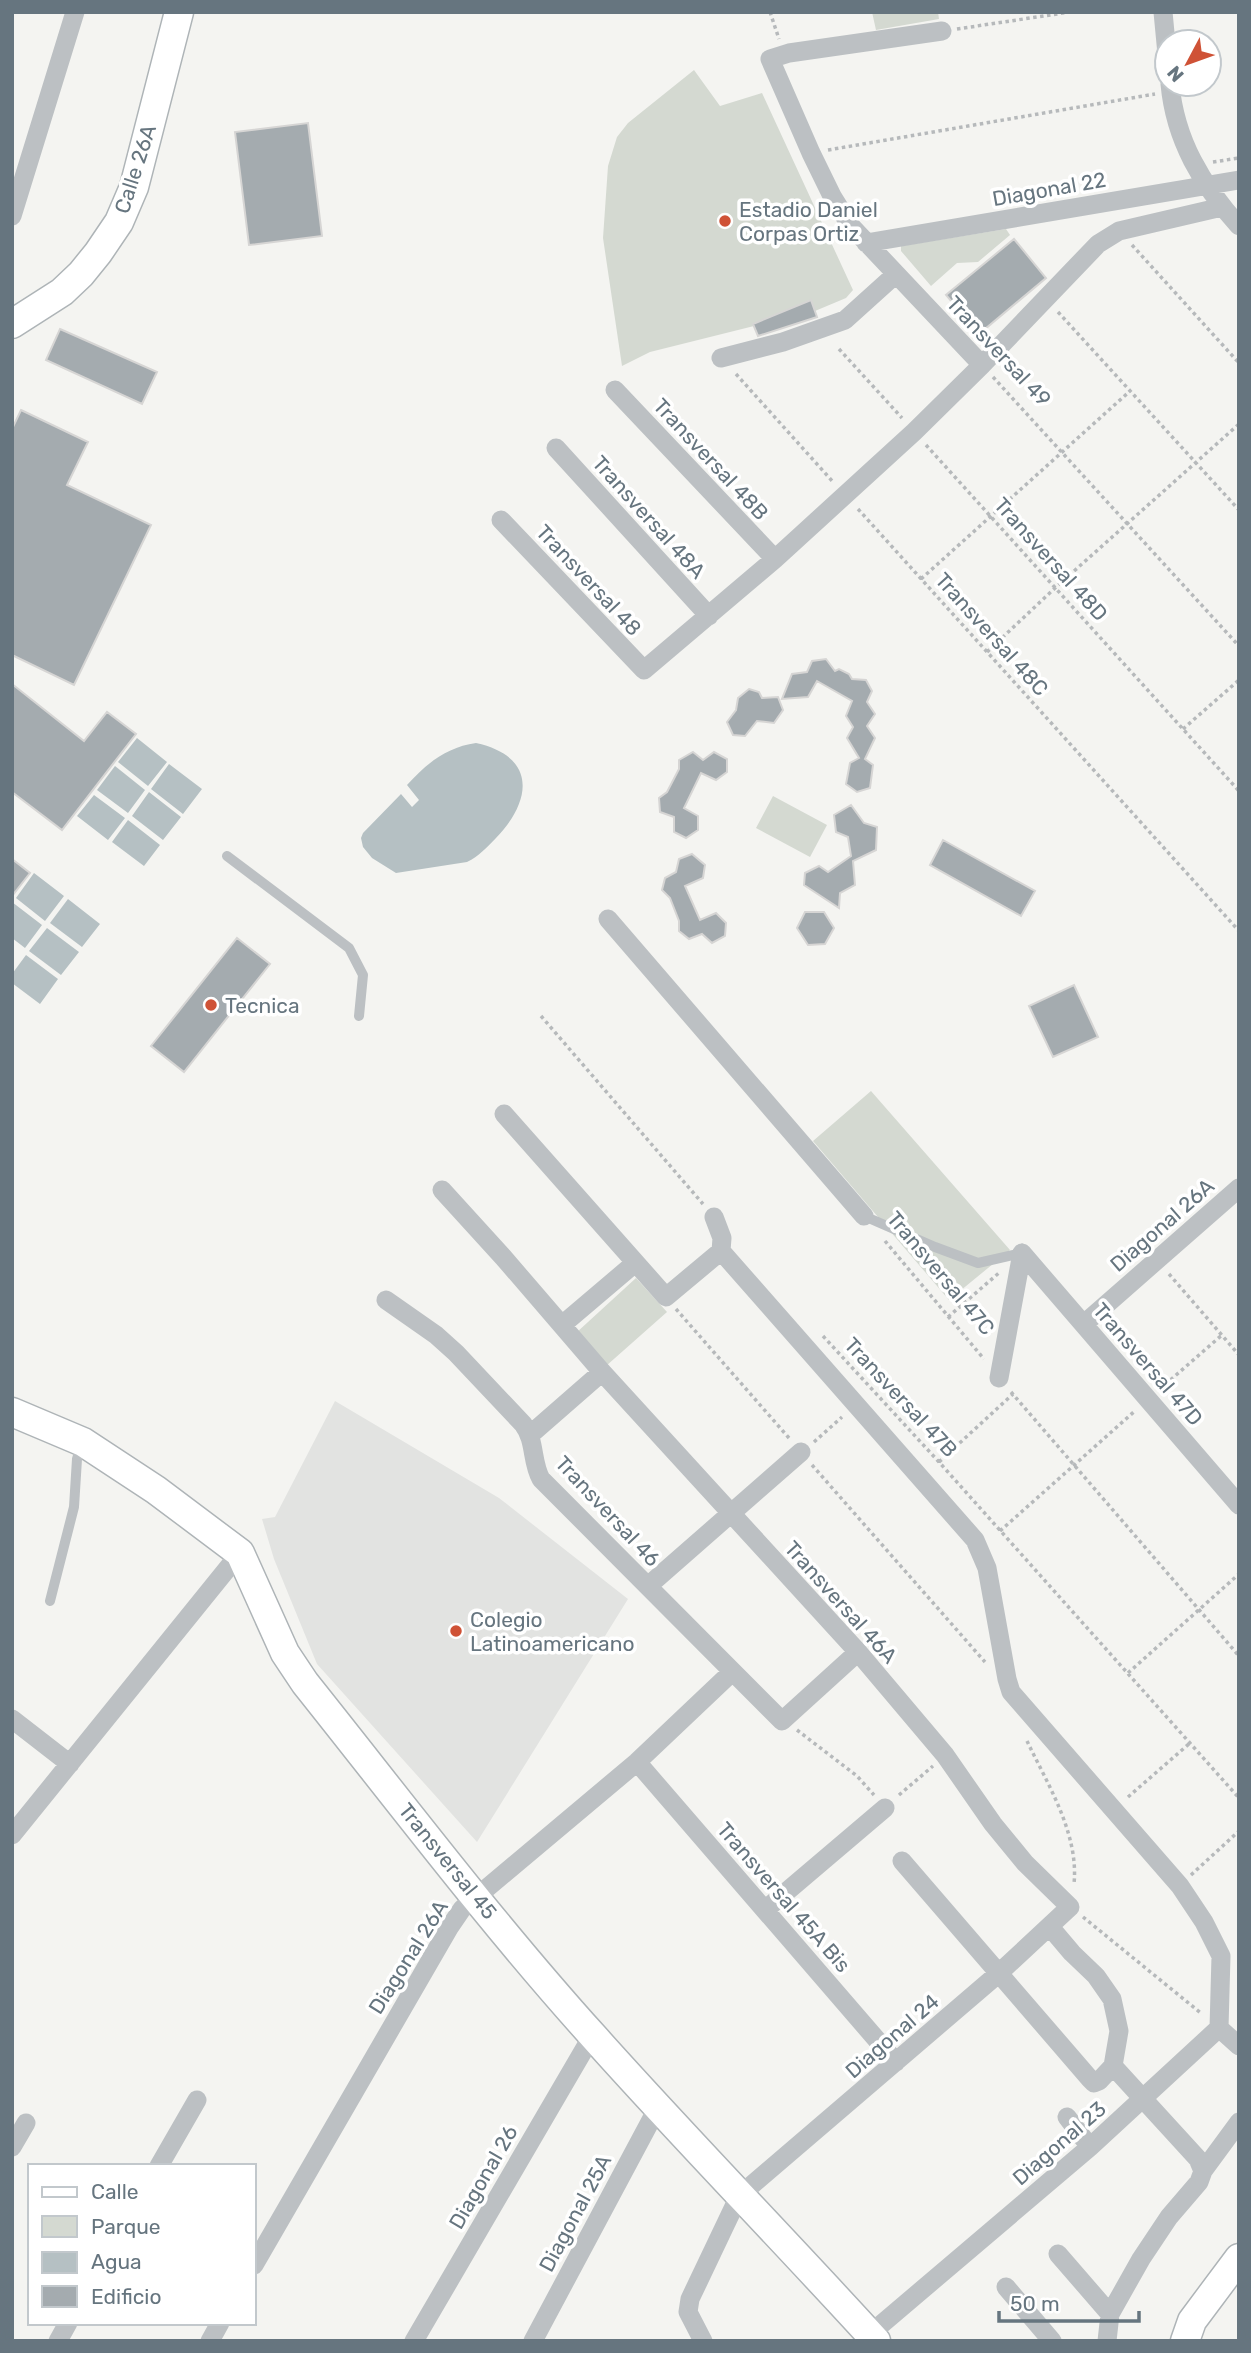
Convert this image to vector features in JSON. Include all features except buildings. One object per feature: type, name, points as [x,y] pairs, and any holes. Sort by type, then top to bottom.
[{"type":"street","points":[[12,216],[75,12]]},
{"type":"street","name":"Calle 26A","points":[[12,324],[62,292],[81,274],[119,222],[134,187],[179,12]]},
{"type":"street","points":[[777,57],[942,31]]},
{"type":"street","name":"Transversal 49","points":[[777,57],[811,153],[844,215],[866,243],[982,365]]},
{"type":"street","points":[[1172,98],[1178,128],[1188,153],[1205,185],[1239,226]]},
{"type":"street","name":"Diagonal 22","points":[[866,243],[1239,180]]},
{"type":"street","points":[[709,616],[846,496],[914,432],[1092,249],[1119,231],[1222,207]]},
{"type":"street","points":[[722,358],[783,342],[845,320],[896,274]]},
{"type":"street","name":"Transversal 48B","points":[[615,390],[775,559]]},
{"type":"street","name":"Transversal 48A","points":[[556,448],[709,616]]},
{"type":"street","name":"Transversal 48","points":[[501,520],[643,670],[709,616]]},
{"type":"street","name":"Transversal 47C","points":[[608,919],[864,1216]]},
{"type":"street","points":[[504,1114],[666,1297],[721,1251]]},
{"type":"street","name":"Diagonal 26A","points":[[1084,1324],[1239,1188]]},
{"type":"street","name":"Transversal 46A","points":[[442,1190],[602,1372],[858,1652],[945,1755],[993,1824],[1025,1863],[1070,1906]]},
{"type":"street","points":[[714,1217],[722,1238],[721,1251],[975,1539],[987,1568],[1011,1692],[1180,1886],[1204,1922],[1221,1956],[1219,2028],[1239,2046]]},
{"type":"street","points":[[999,1378],[1022,1253]]},
{"type":"street","name":"Transversal 47D","points":[[1022,1253],[1239,1505]]},
{"type":"street","points":[[562,1325],[635,1263]]},
{"type":"street","points":[[386,1300],[436,1335],[456,1353],[531,1434],[602,1372]]},
{"type":"street","name":"Transversal 45","points":[[12,1412],[83,1442],[156,1490],[240,1553],[285,1653],[305,1683],[475,1897],[592,2036],[873,2337]]},
{"type":"street","name":"Transversal 46","points":[[531,1434],[535,1464],[541,1479],[782,1721]]},
{"type":"street","points":[[648,1586],[802,1452]]},
{"type":"street","points":[[12,1835],[240,1553]]},
{"type":"street","points":[[782,1721],[858,1652]]},
{"type":"street","name":"Diagonal 26A","points":[[256,2262],[462,1909],[637,1762],[732,1672]]},
{"type":"street","points":[[12,1719],[69,1764]]},
{"type":"street","name":"Transversal 45A Bis","points":[[637,1762],[896,2062]]},
{"type":"street","points":[[765,1910],[885,1808]]},
{"type":"street","points":[[902,1861],[1090,2079],[1099,2081],[1113,2066],[1119,2031],[1112,1999],[1096,1976],[1050,1927]]},
{"type":"street","name":"Diagonal 24","points":[[739,2196],[998,1974],[1070,1906]]},
{"type":"street","name":"Diagonal 23","points":[[873,2337],[1090,2147],[1219,2028]]},
{"type":"street","name":"Diagonal 26","points":[[414,2341],[592,2036]]},
{"type":"street","points":[[1113,2066],[1198,2159],[1203,2171]]},
{"type":"street","points":[[160,2164],[197,2100]]},
{"type":"street","name":"Diagonal 25A","points":[[533,2341],[658,2107]]},
{"type":"street","points":[[1067,2117],[1090,2147]]},
{"type":"street","points":[[1107,2341],[1110,2314],[1140,2259],[1169,2217],[1199,2182],[1203,2171],[1239,2122]]},
{"type":"street","points":[[12,2147],[26,2123]]},
{"type":"street","points":[[703,2341],[688,2312],[690,2299],[739,2196]]},
{"type":"street","points":[[1058,2254],[1110,2314]]},
{"type":"street","points":[[1185,2341],[1192,2321],[1239,2259]]},
{"type":"street","points":[[1006,2287],[1052,2341]]},
{"type":"street","points":[[58,2341],[67,2325]]},
{"type":"street","points":[[210,2341],[219,2325]]},
{"type":"lane","points":[[227,856],[349,948],[363,975],[359,1016]]},
{"type":"lane","points":[[864,1216],[978,1263],[1022,1253]]},
{"type":"lane","points":[[50,1601],[74,1507],[77,1459],[83,1442]]},
{"type":"path","points":[[770,12],[777,57]]},
{"type":"path","points":[[942,31],[1070,12]]},
{"type":"path","points":[[811,153],[1153,91]]},
{"type":"path","points":[[1119,231],[1239,363]]},
{"type":"path","points":[[1045,298],[1239,510]]},
{"type":"path","name":"Transversal 48D","points":[[839,349],[1239,791]]},
{"type":"path","name":"Transversal 48C","points":[[722,358],[1239,931]]},
{"type":"path","name":"Transversal 49","points":[[982,365],[1239,646]]},
{"type":"path","points":[[921,579],[1130,391]]},
{"type":"path","points":[[987,652],[1239,424]]},
{"type":"path","points":[[1183,729],[1239,680]]},
{"type":"path","points":[[541,1016],[714,1217]]},
{"type":"path","name":"Transversal 47C","points":[[864,1216],[999,1378],[1239,1656]]},
{"type":"path","points":[[948,1317],[1022,1253]]},
{"type":"path","points":[[1157,1261],[1239,1355]]},
{"type":"path","points":[[666,1297],[1011,1692]]},
{"type":"path","name":"Transversal 47B","points":[[817,1330],[939,1462],[1239,1798]]},
{"type":"path","points":[[1000,1531],[1222,1335]]},
{"type":"path","points":[[802,1452],[873,1390]]},
{"type":"path","points":[[939,1462],[1013,1394]]},
{"type":"path","points":[[1128,1673],[1239,1574]]},
{"type":"path","points":[[782,1721],[810,1738],[858,1776],[885,1808],[945,1755]]},
{"type":"path","points":[[1023,1731],[1064,1820],[1075,1858],[1070,1906],[1219,2028]]},
{"type":"path","points":[[1113,1810],[1190,1743]]},
{"type":"path","points":[[1180,1886],[1239,1831]]},
{"type":"shaded area","name":"Colegio Latinoamericano","points":[[335,1401],[499,1498],[628,1599],[477,1842],[317,1664],[274,1559],[262,1519],[275,1517]]},
{"type":"green space","points":[[872,12],[938,12],[939,19],[876,30]]},
{"type":"green space","name":"Estadio Daniel Corpas Ortiz","points":[[694,70],[720,106],[762,93],[853,290],[846,298],[815,311],[810,300],[753,324],[754,326],[650,352],[622,366],[603,238],[608,166],[617,137],[628,123]]},
{"type":"green space","points":[[1006,229],[1010,235],[978,262],[957,263],[931,286],[901,251],[901,246]]},
{"type":"green space","points":[[773,796],[827,825],[810,857],[756,828]]},
{"type":"green space","points":[[871,1091],[1010,1250],[949,1300],[813,1141]]},
{"type":"green space","points":[[636,1278],[667,1312],[606,1366],[576,1333]]},
{"type":"water","points":[[137,738],[167,762],[148,786],[118,762]]},
{"type":"water","points":[[476,743],[496,749],[510,758],[522,781],[522,795],[517,809],[496,838],[467,862],[396,873],[372,858],[363,847],[363,833],[401,794],[412,807],[419,800],[407,785],[430,763],[456,748]]},
{"type":"water","points":[[169,764],[202,789],[183,814],[151,789]]},
{"type":"water","points":[[115,766],[145,790],[128,813],[97,790]]},
{"type":"water","points":[[149,792],[181,817],[163,840],[132,816]]},
{"type":"water","points":[[94,795],[125,818],[108,840],[77,816]]},
{"type":"water","points":[[128,820],[160,845],[144,866],[112,842]]},
{"type":"water","points":[[34,873],[64,896],[45,921],[16,898]]},
{"type":"water","points":[[68,899],[100,924],[82,947],[50,923]]},
{"type":"water","points":[[12,902],[42,925],[25,948],[12,938]]},
{"type":"water","points":[[47,928],[79,952],[61,975],[29,951]]},
{"type":"water","points":[[26,955],[58,979],[40,1004],[12,983],[12,974]]},
{"type":"place","name":"Estadio Daniel Corpas Ortiz","points":[[725,221]]},
{"type":"place","name":"Tecnica","points":[[211,1005]]},
{"type":"place","name":"Colegio Latinoamericano","points":[[456,1631]]}]
